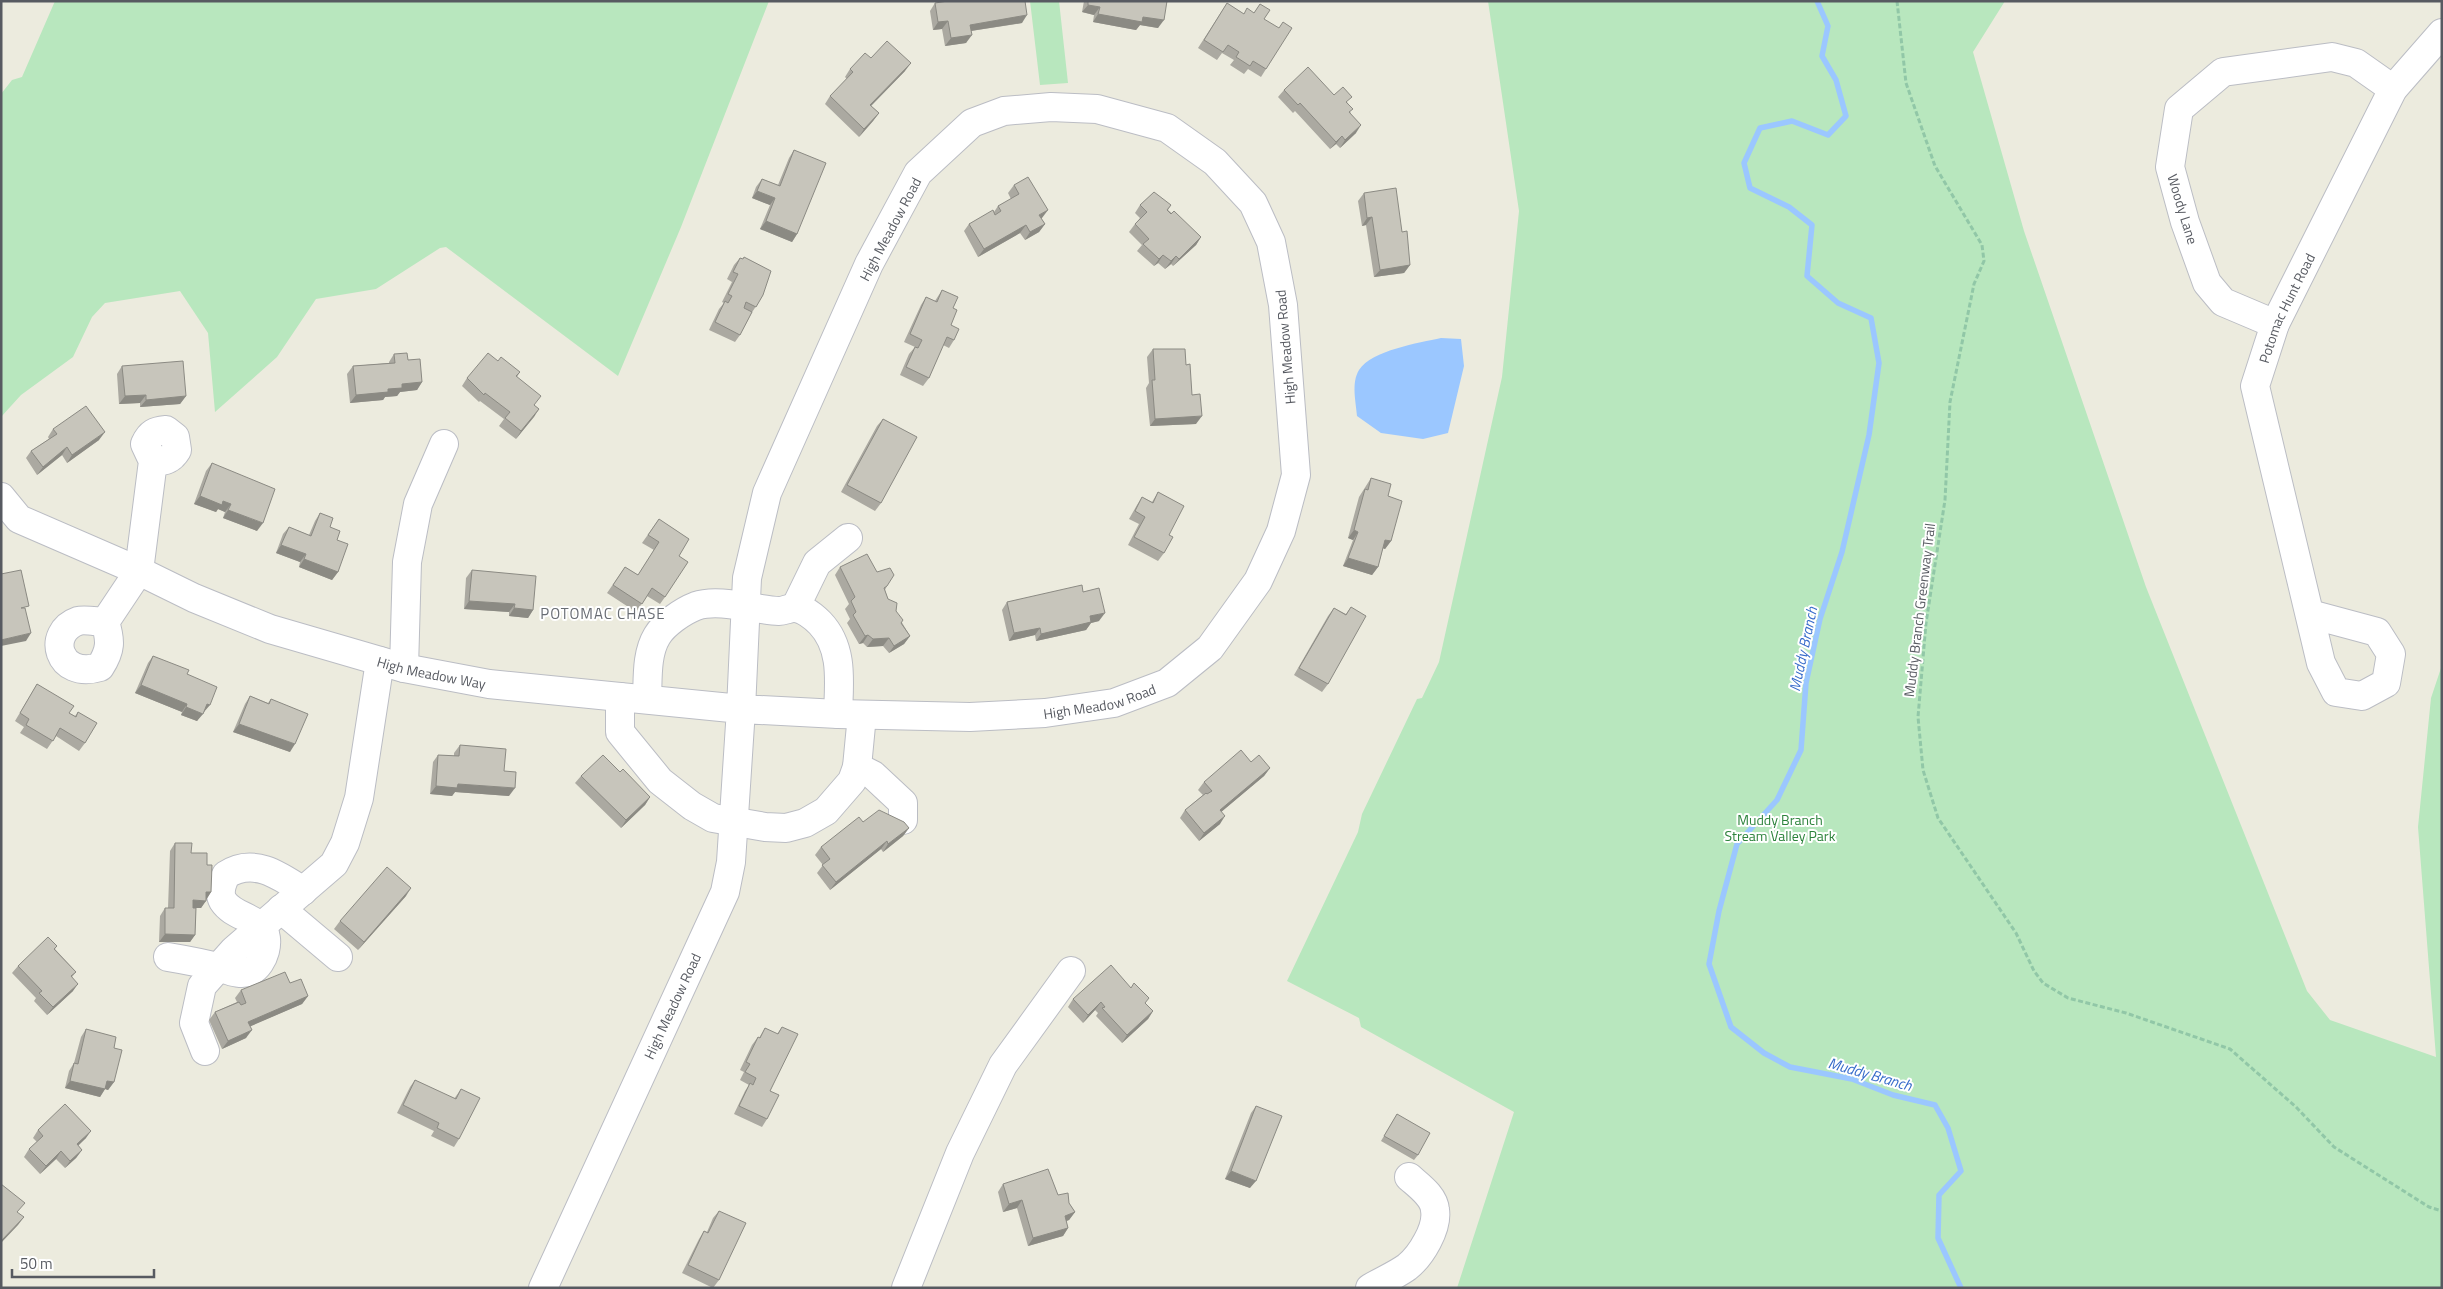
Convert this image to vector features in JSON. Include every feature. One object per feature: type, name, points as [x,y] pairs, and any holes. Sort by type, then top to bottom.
[{"type":"street","name":"Potomac Hunt Road","points":[[2310,614],[2255,386],[2275,324],[2393,88],[2442,34]]},
{"type":"street","name":"Woody Lane","points":[[2275,324],[2223,302],[2207,283],[2185,222],[2170,167],[2179,109],[2223,72],[2332,57],[2356,63],[2393,88]]},
{"type":"street","name":"High Meadow Road","points":[[543,1288],[725,892],[731,862],[734,823],[747,578],[767,493],[869,264],[918,173],[972,123],[1004,111],[1051,106],[1097,109],[1167,128],[1215,162],[1253,203],[1271,242],[1283,305],[1296,474],[1281,531],[1258,581],[1210,648],[1167,682],[1114,703],[1045,713],[970,717],[741,709]]},
{"type":"street","points":[[205,1051],[194,1024],[202,986],[217,967],[334,864],[354,819],[392,664],[407,562],[418,504],[444,444]]},
{"type":"street","points":[[106,622],[139,571],[153,461]]},
{"type":"street","points":[[1,496],[10,523]]},
{"type":"street","name":"High Meadow Way","points":[[10,523],[139,571],[194,598],[270,629],[392,664],[489,684],[741,709]]},
{"type":"street","points":[[795,608],[817,562],[848,538]]},
{"type":"street","points":[[620,697],[620,732],[660,781],[713,818],[734,823],[786,828],[806,823],[826,811],[852,781],[857,767],[850,714],[833,642],[821,624],[808,613],[795,608],[781,611],[716,604],[697,606],[665,626],[657,635],[650,651],[647,699]]},
{"type":"street","points":[[857,767],[873,775],[903,803],[903,820]]},
{"type":"street","points":[[261,927],[231,909],[223,900],[221,893],[226,875],[234,870],[246,867],[263,869],[280,876],[303,891]]},
{"type":"street","points":[[281,910],[338,957]]},
{"type":"street","points":[[168,957],[217,967]]},
{"type":"street","points":[[906,1288],[960,1153],[1004,1064],[1071,972]]},
{"type":"street","points":[[1370,1288],[1408,1266],[1423,1248],[1433,1226],[1436,1209],[1429,1196],[1409,1177]]},
{"type":"path","name":"Muddy Branch Greenway Trail","points":[[1897,1],[1906,83],[1935,166],[1982,245],[1984,262],[1974,284],[1950,402],[1945,500],[1926,623],[1918,717],[1922,770],[1938,818],[2016,933],[2034,971],[2043,983],[2068,998],[2126,1013],[2230,1049],[2296,1107],[2334,1147],[2429,1207],[2442,1211]]},
{"type":"green space","points":[[55,1],[769,1],[681,227],[618,376],[446,247],[440,248],[376,289],[316,299],[277,357],[215,412],[208,333],[180,291],[105,303],[92,317],[73,357],[21,395],[1,417],[1,94],[12,80],[22,77]]},
{"type":"green space","points":[[1030,1],[1059,1],[1068,83],[1040,85]]},
{"type":"green space","name":"Muddy Branch Stream Valley Park","points":[[1488,1],[2005,1],[1973,52],[2024,231],[2146,587],[2307,991],[2330,1020],[2436,1057],[2418,827],[2431,698],[2442,665],[2442,1288],[1457,1288],[1514,1112],[1361,1027],[1359,1018],[1287,981],[1358,832],[1362,814],[1417,699],[1422,698],[1439,662],[1502,377],[1519,211]]},
{"type":"water","points":[[1441,338],[1461,339],[1464,366],[1448,433],[1423,439],[1381,433],[1357,416],[1355,381],[1359,370],[1365,363],[1374,357],[1397,348]]},
{"type":"building","points":[[948,1],[1025,1],[1027,15],[970,25],[972,35],[951,38],[948,21],[938,22],[935,3]]},
{"type":"building","points":[[1088,1],[1167,1],[1164,20],[1143,17],[1142,22],[1098,14],[1100,7],[1088,5]]},
{"type":"building","points":[[1227,3],[1244,14],[1247,8],[1254,13],[1260,4],[1270,10],[1264,19],[1279,28],[1283,22],[1292,28],[1266,69],[1253,61],[1250,66],[1236,57],[1239,52],[1228,45],[1223,52],[1204,40]]},
{"type":"building","points":[[887,41],[911,63],[870,105],[879,113],[864,129],[830,96],[853,72],[850,69],[865,53],[871,58]]},
{"type":"building","points":[[1308,67],[1334,95],[1343,87],[1352,97],[1346,102],[1353,109],[1349,112],[1361,125],[1345,140],[1342,136],[1336,142],[1300,103],[1298,105],[1284,90]]},
{"type":"building","points":[[794,150],[826,163],[797,234],[766,221],[775,198],[757,191],[762,179],[780,186]]},
{"type":"building","points":[[1028,177],[1048,210],[1039,215],[1045,224],[1030,232],[1026,225],[984,249],[969,224],[993,210],[995,215],[1001,211],[998,206],[1019,194],[1014,185]]},
{"type":"building","points":[[1396,188],[1402,232],[1407,231],[1410,265],[1380,270],[1372,217],[1367,218],[1364,193]]},
{"type":"building","points":[[1154,192],[1171,205],[1167,210],[1171,214],[1174,211],[1201,237],[1179,259],[1176,256],[1171,261],[1163,255],[1159,259],[1143,244],[1149,239],[1135,224],[1147,212],[1140,205]]},
{"type":"building","points":[[744,257],[771,271],[763,295],[756,307],[746,302],[744,308],[752,312],[740,335],[715,322],[725,301],[728,303],[732,296],[728,294],[738,274],[733,272],[740,258],[743,259]]},
{"type":"building","points":[[942,290],[958,297],[953,308],[957,310],[951,325],[959,329],[954,340],[947,337],[929,378],[906,367],[915,347],[918,348],[922,340],[910,334],[926,297],[937,302]]},
{"type":"building","points":[[1153,349],[1185,349],[1186,365],[1190,364],[1192,395],[1200,394],[1202,416],[1155,419],[1152,380],[1155,380]]},
{"type":"building","points":[[407,353],[408,360],[420,359],[422,382],[402,384],[402,388],[388,389],[388,392],[356,395],[353,366],[395,363],[394,354]]},
{"type":"building","points":[[488,353],[498,361],[501,357],[520,372],[516,376],[541,396],[534,405],[539,409],[521,431],[505,418],[510,412],[485,393],[484,395],[467,378]]},
{"type":"building","points":[[183,361],[186,396],[146,400],[146,395],[125,396],[122,366]]},
{"type":"building","points":[[86,406],[105,432],[72,455],[67,447],[43,467],[31,451],[57,434],[53,429]]},
{"type":"building","points":[[883,419],[917,437],[881,503],[847,485]]},
{"type":"building","points":[[212,463],[275,489],[263,523],[228,510],[231,504],[223,501],[222,505],[200,496]]},
{"type":"building","points":[[1371,478],[1391,484],[1388,496],[1402,501],[1391,541],[1385,540],[1378,567],[1348,558],[1358,532],[1354,530],[1365,489],[1368,490]]},
{"type":"building","points":[[1158,492],[1184,506],[1169,535],[1173,537],[1164,553],[1134,537],[1145,517],[1135,511],[1142,497],[1153,503]]},
{"type":"building","points":[[320,513],[333,518],[330,527],[340,531],[337,540],[348,544],[338,572],[304,559],[306,554],[281,545],[289,527],[311,536]]},
{"type":"building","points":[[659,519],[689,539],[679,556],[688,562],[665,597],[652,588],[642,604],[613,585],[625,567],[638,575],[659,542],[648,535]]},
{"type":"building","points":[[867,554],[877,572],[890,568],[894,575],[884,588],[888,599],[897,603],[896,611],[903,620],[901,623],[910,636],[894,646],[889,638],[873,639],[868,635],[865,636],[853,615],[856,612],[851,601],[855,597],[840,567]]},
{"type":"building","points":[[21,570],[29,606],[21,608],[25,608],[31,633],[1,640],[1,574]]},
{"type":"building","points":[[472,570],[536,576],[533,610],[514,608],[515,604],[469,601]]},
{"type":"building","points":[[1082,585],[1083,592],[1099,588],[1105,613],[1090,616],[1091,622],[1041,634],[1040,628],[1014,633],[1007,602]]},
{"type":"building","points":[[1351,607],[1366,616],[1328,684],[1299,668],[1334,608],[1346,615]]},
{"type":"building","points":[[153,656],[189,670],[187,674],[217,687],[210,705],[207,704],[203,714],[186,707],[187,704],[141,685]]},
{"type":"building","points":[[37,684],[74,706],[69,713],[76,717],[78,712],[97,723],[85,743],[60,728],[53,741],[26,725],[29,719],[20,713]]},
{"type":"building","points":[[250,696],[269,704],[271,699],[308,714],[295,744],[239,724]]},
{"type":"building","points":[[460,745],[506,749],[504,771],[516,772],[515,788],[458,784],[457,788],[436,786],[438,755],[459,756]]},
{"type":"building","points":[[1241,750],[1251,762],[1259,755],[1270,768],[1220,810],[1225,816],[1204,833],[1185,810],[1206,793],[1212,791],[1204,782]]},
{"type":"building","points":[[603,755],[620,772],[623,769],[650,797],[626,820],[581,776]]},
{"type":"building","points":[[879,810],[904,822],[909,828],[888,844],[887,841],[836,882],[822,865],[830,859],[821,847],[859,817],[863,822]]},
{"type":"building","points":[[175,843],[192,843],[191,853],[207,853],[207,865],[212,865],[211,892],[206,892],[206,901],[193,900],[193,908],[196,908],[195,935],[165,934],[165,908],[174,908]]},
{"type":"building","points":[[387,867],[411,888],[364,942],[340,921]]},
{"type":"building","points":[[48,937],[57,946],[54,949],[76,972],[71,976],[78,984],[53,1007],[39,993],[42,991],[18,966]]},
{"type":"building","points":[[1111,965],[1131,988],[1134,983],[1149,998],[1145,1003],[1153,1011],[1127,1035],[1102,1008],[1105,1007],[1101,1002],[1088,1015],[1073,999]]},
{"type":"building","points":[[285,972],[290,983],[301,979],[308,996],[248,1022],[252,1030],[228,1041],[215,1012],[239,1002],[241,1005],[246,1003],[241,990]]},
{"type":"building","points":[[782,1027],[798,1034],[770,1091],[779,1095],[767,1119],[739,1106],[750,1083],[753,1085],[756,1078],[745,1072],[750,1064],[746,1062],[758,1037],[760,1038],[765,1028],[778,1034]]},
{"type":"building","points":[[86,1029],[116,1037],[114,1048],[122,1050],[114,1082],[107,1081],[105,1089],[70,1081],[74,1063],[78,1064]]},
{"type":"building","points":[[415,1080],[456,1099],[461,1089],[480,1098],[459,1139],[437,1128],[439,1123],[403,1105]]},
{"type":"building","points":[[65,1104],[91,1131],[77,1144],[82,1150],[70,1161],[61,1151],[46,1166],[29,1149],[43,1136],[38,1130]]},
{"type":"building","points":[[1256,1106],[1282,1116],[1256,1181],[1231,1171]]},
{"type":"building","points":[[1397,1114],[1430,1133],[1418,1155],[1384,1136]]},
{"type":"building","points":[[1048,1169],[1058,1195],[1068,1193],[1069,1203],[1075,1212],[1065,1216],[1068,1228],[1033,1238],[1022,1200],[1009,1204],[1003,1184]]},
{"type":"building","points":[[1,1184],[25,1203],[17,1212],[24,1217],[1,1241]]},
{"type":"building","points":[[719,1211],[746,1223],[719,1280],[688,1265],[704,1231],[708,1233]]},
{"type":"waterway","name":"Muddy Branch","points":[[1817,1],[1828,26],[1822,56],[1836,80],[1846,116],[1828,135],[1792,121],[1760,128],[1744,163],[1750,188],[1789,207],[1812,225],[1807,276],[1838,303],[1871,318],[1879,363],[1869,435],[1842,552],[1820,619],[1806,683],[1801,750],[1777,800],[1737,844],[1719,911],[1709,964],[1731,1027],[1764,1053],[1790,1067],[1852,1079],[1893,1095],[1935,1105],[1948,1128],[1961,1171],[1939,1195],[1938,1238],[1961,1288]]},
{"type":"district","name":"POTOMAC CHASE","points":[[603,613]]}]
